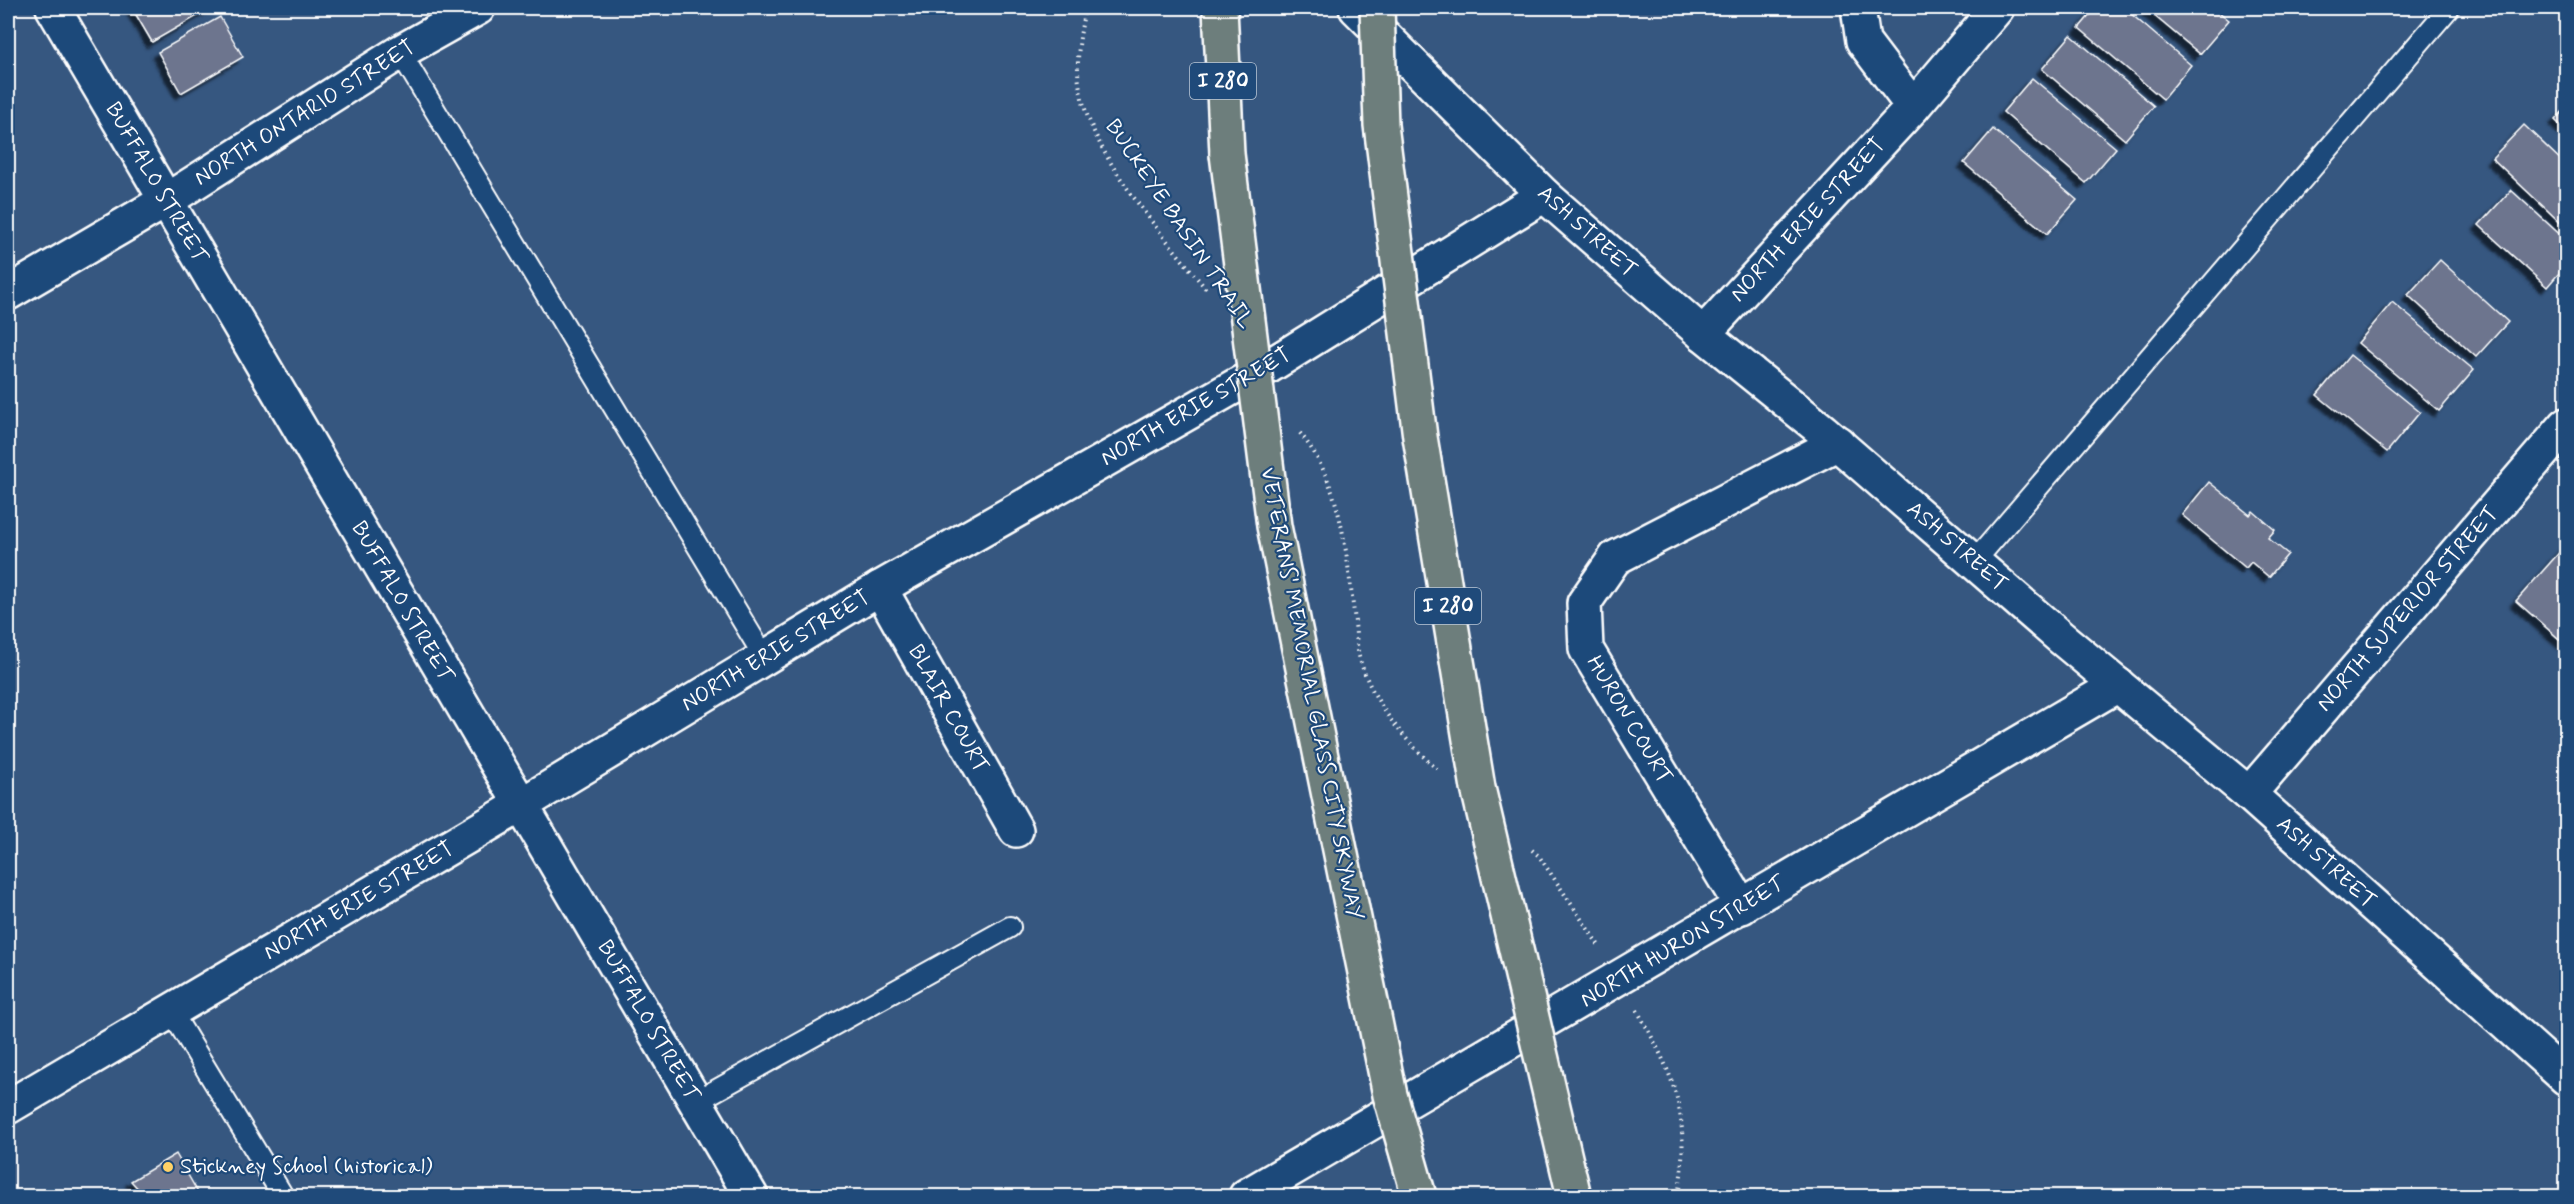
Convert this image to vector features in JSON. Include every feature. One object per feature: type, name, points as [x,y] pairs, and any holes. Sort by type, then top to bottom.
[{"type":"highway","name":"VETERANS' MEMORIAL GLASS CITY SKYWAY","points":[[1220,8],[1227,154],[1274,525],[1390,1095],[1419,1197]]},
{"type":"highway","name":"I 280","points":[[1377,8],[1383,137],[1420,437],[1458,671],[1478,788],[1574,1197]]},
{"type":"street","name":"BUFFALO STREET","points":[[53,8],[751,1197]]},
{"type":"street","name":"NORTH ONTARIO STREET","points":[[8,293],[167,200],[400,52],[478,8]]},
{"type":"street","name":"ASH STREET","points":[[1356,8],[1544,195],[1703,334],[1838,443],[2118,685],[2249,794],[2566,1078]]},
{"type":"street","points":[[1858,8],[1863,41],[1913,107]]},
{"type":"street","name":"NORTH ERIE STREET","points":[[1703,334],[1913,107],[1997,8]]},
{"type":"street","name":"NORTH ERIE STREET","points":[[8,1107],[521,805],[880,588],[1258,373],[1544,195]]},
{"type":"street","name":"NORTH SUPERIOR STREET","points":[[2249,794],[2566,426]]},
{"type":"street","name":"HURON COURT","points":[[1742,907],[1586,649],[1584,603],[1615,558],[1838,443]]},
{"type":"street","name":"BLAIR COURT","points":[[880,588],[1016,830]]},
{"type":"street","name":"NORTH HURON STREET","points":[[1246,1197],[2118,685]]},
{"type":"lane","points":[[1974,562],[2449,8]]},
{"type":"lane","points":[[400,52],[765,658]]},
{"type":"lane","points":[[695,1102],[1010,927]]},
{"type":"lane","points":[[171,1011],[283,1197]]},
{"type":"path","name":"BUCKEYE BASIN TRAIL","points":[[1085,8],[1079,44],[1079,89],[1091,126],[1142,208],[1207,291]]},
{"type":"path","points":[[1297,429],[1311,446],[1331,484],[1346,547],[1361,663],[1387,716],[1444,775]]},
{"type":"path","points":[[1530,849],[1539,856],[1605,955]]},
{"type":"path","points":[[1632,1002],[1665,1064],[1681,1104],[1683,1141],[1680,1186],[1677,1197]]},
{"type":"building","points":[[132,8],[211,8],[152,42]]},
{"type":"building","points":[[2096,8],[2124,8],[2191,65],[2163,99],[2079,28]]},
{"type":"building","points":[[2145,8],[2214,8],[2229,20],[2200,54]]},
{"type":"building","points":[[220,17],[243,57],[181,93],[158,52]]},
{"type":"building","points":[[2071,35],[2154,106],[2125,140],[2042,69]]},
{"type":"building","points":[[2032,78],[2116,148],[2086,183],[2003,112]]},
{"type":"building","points":[[2566,108],[2566,131],[2555,120]]},
{"type":"building","points":[[2524,125],[2566,165],[2566,228],[2492,158]]},
{"type":"building","points":[[1993,129],[2077,200],[2047,234],[1964,163]]},
{"type":"building","points":[[2511,190],[2566,240],[2566,265],[2547,287],[2479,225]]},
{"type":"building","points":[[2440,260],[2508,322],[2476,357],[2408,295]]},
{"type":"building","points":[[2392,302],[2474,370],[2439,411],[2358,343]]},
{"type":"building","points":[[2350,355],[2420,412],[2387,452],[2317,395]]},
{"type":"building","points":[[2209,482],[2250,515],[2253,511],[2275,530],[2268,538],[2288,554],[2269,577],[2251,562],[2246,568],[2182,515]]},
{"type":"building","points":[[2566,545],[2566,645],[2516,601]]},
{"type":"building","name":"Stickney School (historical)","points":[[176,1154],[200,1196],[141,1196],[142,1193],[131,1181]]},
{"type":"place","name":"Stickney School (historical)","points":[[168,1167]]}]
